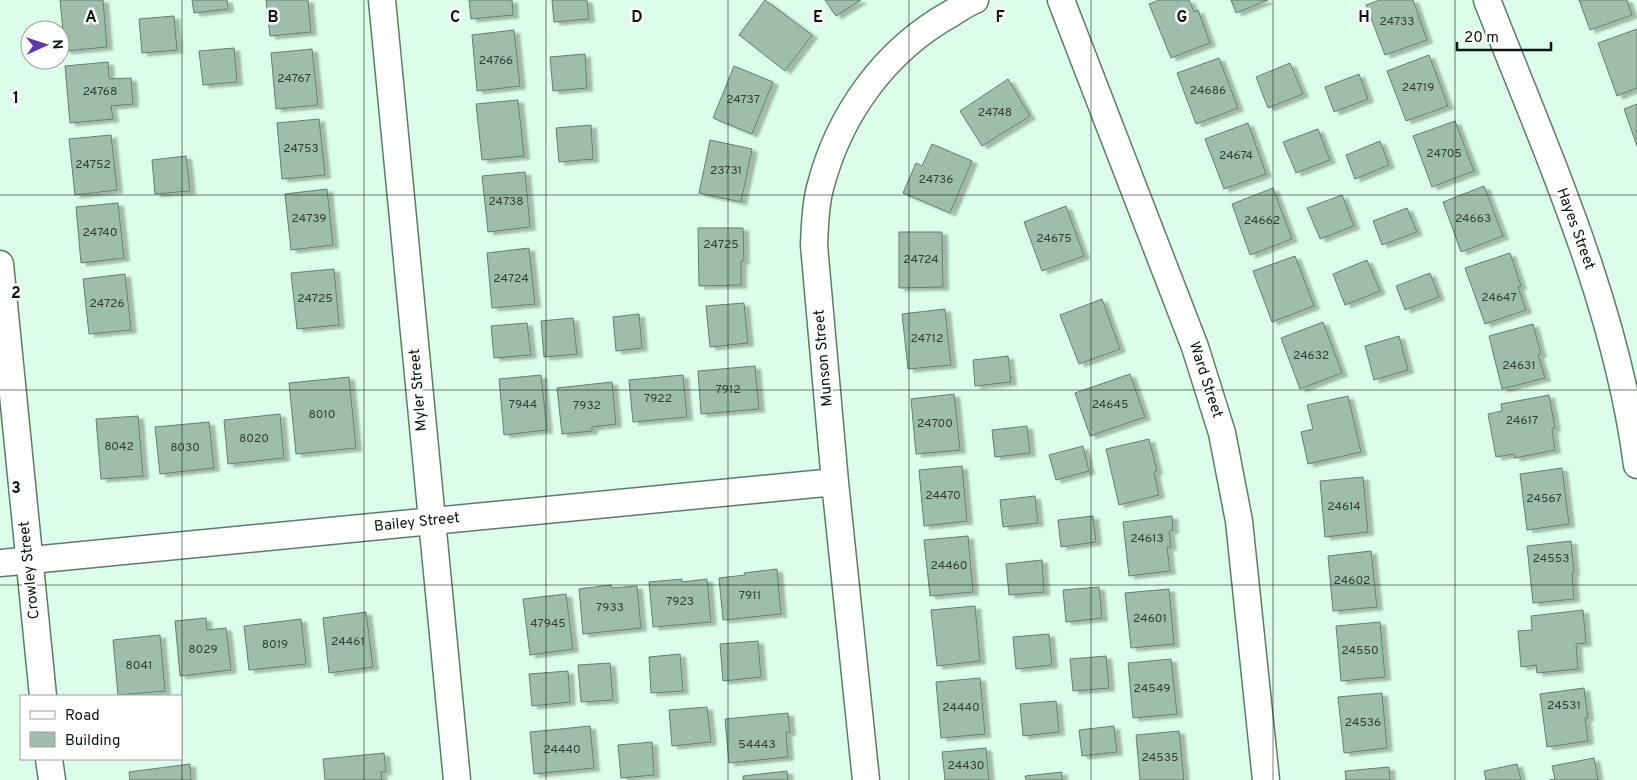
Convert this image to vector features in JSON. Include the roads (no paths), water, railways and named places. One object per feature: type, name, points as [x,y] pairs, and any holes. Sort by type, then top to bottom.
[{"type":"street","name":"Myler Street","points":[[382,0],[457,780]]},
{"type":"street","name":"Munson Street","points":[[866,780],[835,482],[814,244],[815,217],[819,189],[834,144],[846,119],[872,81],[884,66],[914,38],[938,21],[975,0]]},
{"type":"street","name":"Ward Street","points":[[1061,0],[1196,347],[1222,433],[1239,521],[1266,780]]},
{"type":"street","name":"Hayes Street","points":[[1488,0],[1592,272],[1610,333],[1637,465]]},
{"type":"street","name":"Crowley Street","points":[[0,264],[43,695]]},
{"type":"street","name":"Bailey Street","points":[[0,562],[835,482]]},
{"type":"street","points":[[49,760],[52,780]]}]
